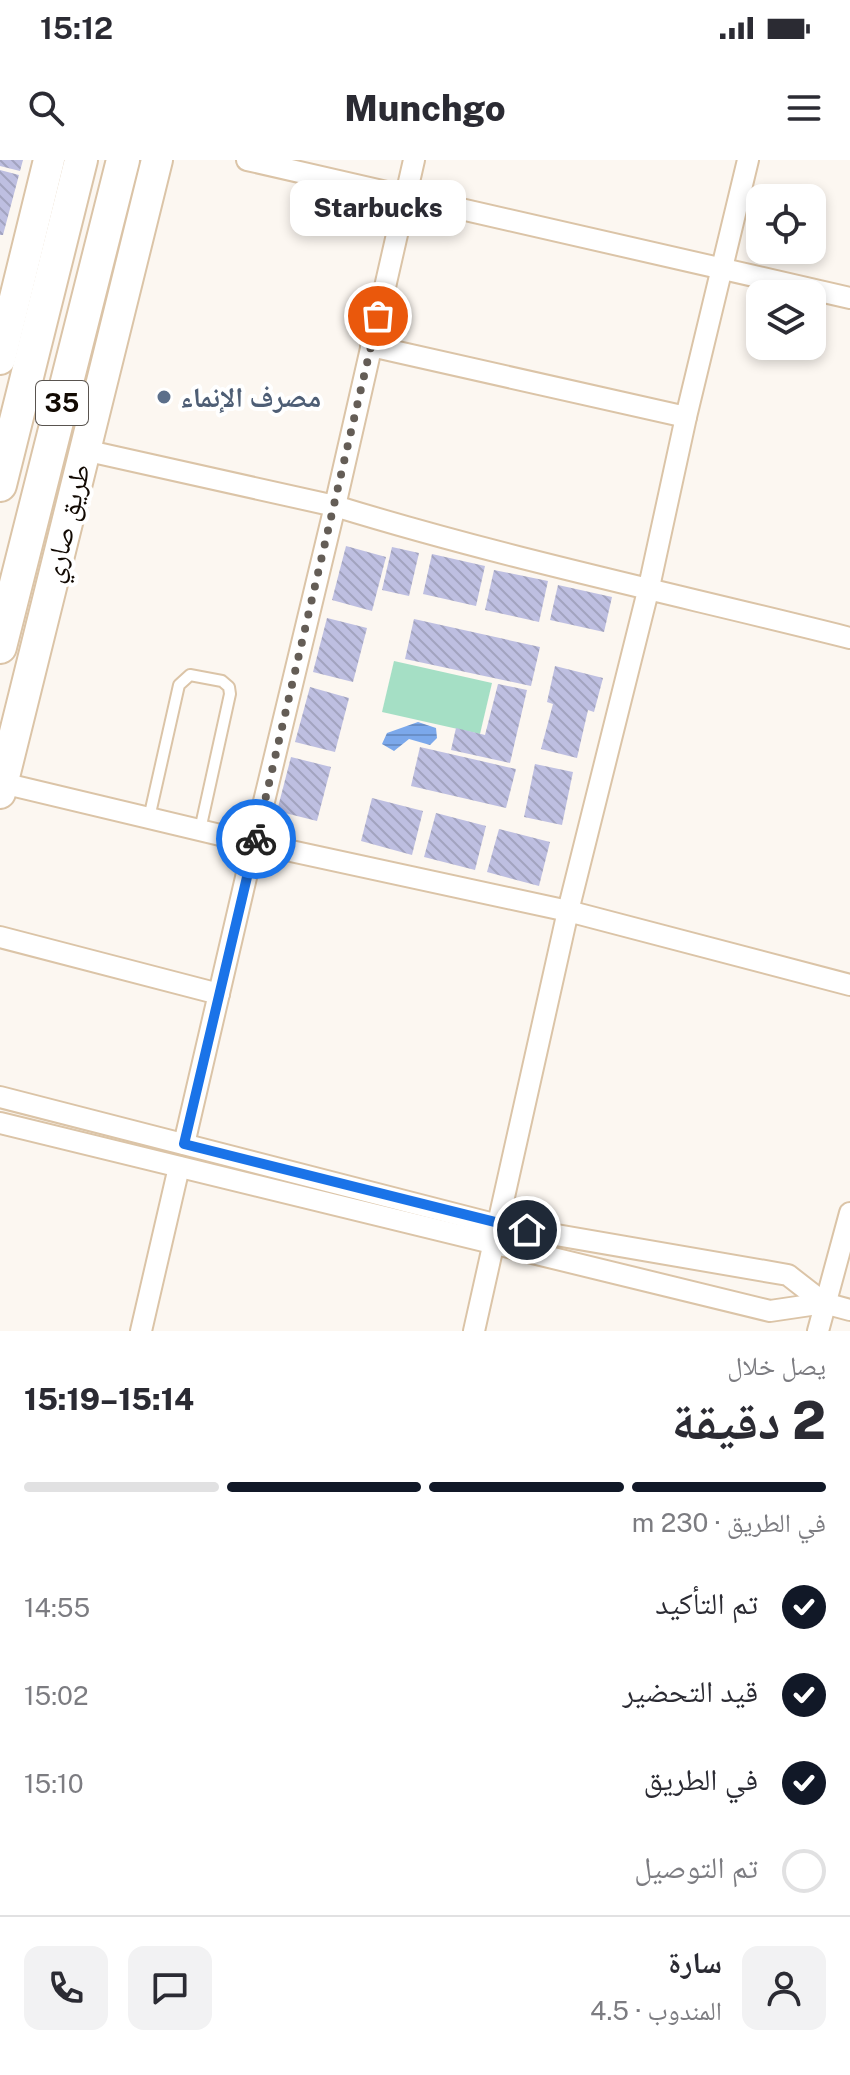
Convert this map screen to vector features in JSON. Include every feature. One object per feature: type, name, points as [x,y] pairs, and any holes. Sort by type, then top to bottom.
[{"type":"main road","points":[[0,359],[49,160]]},
{"type":"main road","name":"35","points":[[0,485],[81,160]]},
{"type":"main road","name":"طريق صاري","points":[[0,647],[123,160]]},
{"type":"main road","name":"طريق صاري","points":[[1,788],[157,160]]},
{"type":"street","points":[[247,160],[850,298]]},
{"type":"street","points":[[184,1144],[414,160]]},
{"type":"street","points":[[474,1331],[568,911],[649,587],[748,160]]},
{"type":"street","points":[[371,346],[686,417]]},
{"type":"street","points":[[84,450],[335,506],[850,638]]},
{"type":"street","points":[[1,788],[568,911],[850,985]]},
{"type":"street","points":[[0,937],[219,994]]},
{"type":"street","points":[[0,1097],[184,1144],[770,1311],[824,1303]]},
{"type":"street","points":[[0,1124],[179,1167],[496,1234],[788,1275],[824,1303],[850,1310]]},
{"type":"street","points":[[141,1331],[179,1167]]},
{"type":"street","points":[[818,1331],[850,1213]]},
{"type":"lane","points":[[149,818],[179,685],[190,675],[222,681],[229,687],[230,694],[200,830]]},
{"type":"green space","points":[[394,661],[492,683],[480,734],[382,712]]},
{"type":"water","points":[[418,722],[436,728],[437,738],[430,745],[409,739],[394,751],[382,744],[387,733]]},
{"type":"building","points":[[0,160],[23,160],[20,171],[0,166]]},
{"type":"building","points":[[0,170],[19,175],[3,235],[0,235]]},
{"type":"building","points":[[346,546],[386,557],[372,611],[332,600]]},
{"type":"building","points":[[392,547],[419,553],[409,596],[382,590]]},
{"type":"building","points":[[432,554],[485,566],[476,606],[423,594]]},
{"type":"building","points":[[494,570],[548,581],[539,622],[485,610]]},
{"type":"building","points":[[558,585],[612,597],[604,632],[550,620]]},
{"type":"building","points":[[327,618],[367,628],[353,682],[313,672]]},
{"type":"building","points":[[414,619],[540,647],[531,686],[405,659]]},
{"type":"building","points":[[555,666],[603,678],[594,712],[588,710],[577,758],[541,749],[553,704],[547,702]]},
{"type":"building","points":[[498,684],[527,690],[510,763],[451,750],[456,728],[485,735]]},
{"type":"building","points":[[310,687],[349,698],[335,752],[295,742]]},
{"type":"building","points":[[420,747],[516,769],[506,808],[411,786]]},
{"type":"building","points":[[291,757],[331,767],[317,821],[277,811]]},
{"type":"building","points":[[535,764],[573,772],[562,825],[524,817]]},
{"type":"building","points":[[372,798],[423,811],[412,855],[361,841]]},
{"type":"building","points":[[436,813],[486,826],[475,870],[424,857]]},
{"type":"building","points":[[499,829],[550,842],[539,886],[487,872]]},
{"type":"way so far","points":[[256,839],[378,316]]},
{"type":"place","name":"Starbucks","points":[[378,316]]},
{"type":"place","name":"مصرف الإنماء","points":[[164,397]]},
{"type":"route","points":[[256,839],[184,1144],[527,1230]]}]
